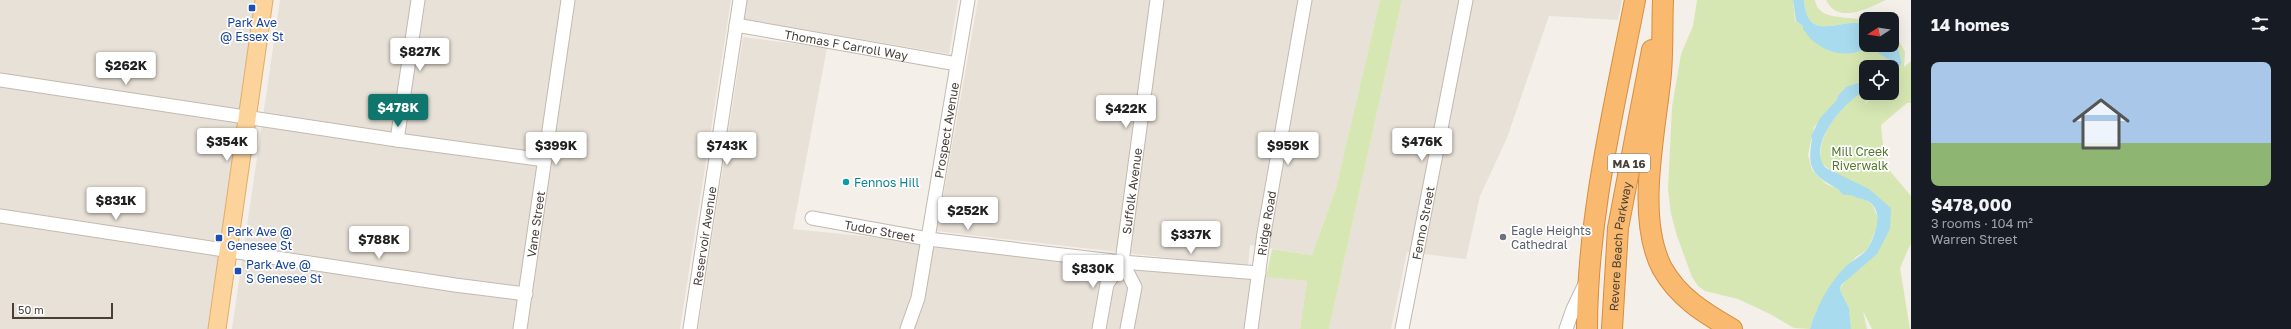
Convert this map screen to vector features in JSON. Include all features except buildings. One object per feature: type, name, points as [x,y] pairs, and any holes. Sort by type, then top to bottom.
[{"type":"highway","name":"Revere Beach Parkway","points":[[1587,329],[1588,277],[1599,192],[1635,0]]},
{"type":"highway","name":"Revere Beach Parkway","points":[[1612,329],[1616,253],[1623,197],[1662,0]]},
{"type":"highway","points":[[1662,0],[1661,71],[1650,194],[1651,237],[1658,259],[1676,288],[1699,309],[1732,329]]},
{"type":"main road","points":[[217,329],[264,0]]},
{"type":"street","points":[[397,140],[418,0]]},
{"type":"street","name":"Vane Street","points":[[520,329],[568,0]]},
{"type":"street","name":"Reservoir Avenue","points":[[690,329],[740,0]]},
{"type":"street","name":"Prospect Avenue","points":[[907,329],[918,298],[968,0]]},
{"type":"street","name":"Suffolk Avenue","points":[[1099,329],[1107,284],[1122,262],[1157,0]]},
{"type":"street","name":"Ridge Road","points":[[1251,329],[1305,0]]},
{"type":"street","name":"Fenno Street","points":[[1402,329],[1466,0]]},
{"type":"street","name":"Thomas F Carroll Way","points":[[736,25],[957,64]]},
{"type":"street","points":[[0,80],[397,140],[545,160]]},
{"type":"street","points":[[0,216],[229,250],[455,286],[526,294]]},
{"type":"street","name":"Tudor Street","points":[[812,218],[928,239],[1122,262],[1259,273]]},
{"type":"street","points":[[1122,262],[1135,287],[1127,329]]},
{"type":"street","points":[[1566,329],[1573,309],[1588,277]]},
{"type":"shaded area","points":[[0,0],[255,0],[208,329],[0,329]]},
{"type":"shaded area","points":[[280,0],[731,0],[680,329],[232,329]]},
{"type":"shaded area","points":[[747,0],[958,0],[949,54],[743,19]]},
{"type":"shaded area","points":[[978,0],[1380,0],[1336,188],[1312,255],[1250,245],[1248,267],[937,231]]},
{"type":"shaded area","points":[[1402,0],[1622,0],[1618,20],[1549,16],[1507,138],[1480,196],[1466,259],[1407,252],[1391,329],[1329,329]]},
{"type":"shaded area","points":[[743,37],[827,48],[793,229],[1307,281],[1300,329],[698,329]]},
{"type":"green space","points":[[1380,0],[1402,0],[1329,329],[1300,329],[1307,281],[1266,277],[1272,249],[1312,255],[1336,188]]},
{"type":"green space","points":[[1697,0],[1793,0],[1795,21],[1803,26],[1803,30],[1821,46],[1832,51],[1839,52],[1859,49],[1859,52],[1878,52],[1889,60],[1859,60],[1859,83],[1850,86],[1814,127],[1808,155],[1812,170],[1826,184],[1838,189],[1842,194],[1851,194],[1866,200],[1873,206],[1877,216],[1878,225],[1867,250],[1856,257],[1834,280],[1816,312],[1810,329],[1794,328],[1770,314],[1738,299],[1705,291],[1698,286],[1692,277],[1677,236],[1671,214],[1668,190],[1672,107],[1681,54],[1693,26]]},
{"type":"green space","points":[[1804,0],[1815,0],[1817,7],[1822,12],[1828,15],[1859,19],[1859,23],[1818,26],[1811,22],[1806,14]]},
{"type":"green space","points":[[1826,0],[1886,0],[1862,10],[1846,13],[1838,12],[1831,8]]},
{"type":"green space","name":"Mill Creek Riverwalk","points":[[1899,41],[1905,52],[1904,67],[1911,61],[1911,103],[1907,103],[1881,125],[1885,165],[1911,196],[1911,243],[1900,268],[1910,329],[1872,329],[1863,311],[1867,329],[1851,329],[1849,308],[1840,290],[1843,284],[1855,271],[1888,213],[1821,163],[1823,142],[1827,131],[1840,111],[1859,95],[1859,100],[1867,100],[1865,104],[1869,100],[1899,100],[1899,67],[1902,63],[1899,51]]},
{"type":"water","points":[[1793,0],[1804,0],[1806,14],[1811,22],[1818,26],[1859,23],[1859,52],[1843,54],[1828,50],[1812,40],[1803,30],[1803,26],[1796,21]]},
{"type":"water","points":[[1899,51],[1902,63],[1899,67],[1899,60],[1889,60],[1878,53]]},
{"type":"water","points":[[1859,82],[1859,95],[1848,103],[1830,125],[1820,148],[1821,159],[1826,168],[1869,189],[1891,208],[1890,229],[1877,254],[1841,285],[1840,290],[1849,308],[1851,329],[1810,329],[1819,304],[1828,288],[1845,267],[1866,250],[1871,242],[1876,227],[1877,213],[1870,202],[1850,195],[1844,195],[1838,189],[1822,180],[1813,170],[1811,164],[1811,136],[1820,118],[1837,100],[1838,96],[1846,87]]},
{"type":"place","name":"Park Ave @ Essex St","points":[[252,8]]},
{"type":"place","name":"Fennos Hill","points":[[846,182]]},
{"type":"place","name":"Eagle Heights Cathedral","points":[[1503,237]]},
{"type":"place","name":"Park Ave @ Genesee St","points":[[219,238]]},
{"type":"place","name":"Park Ave @ S Genesee St","points":[[238,271]]}]
